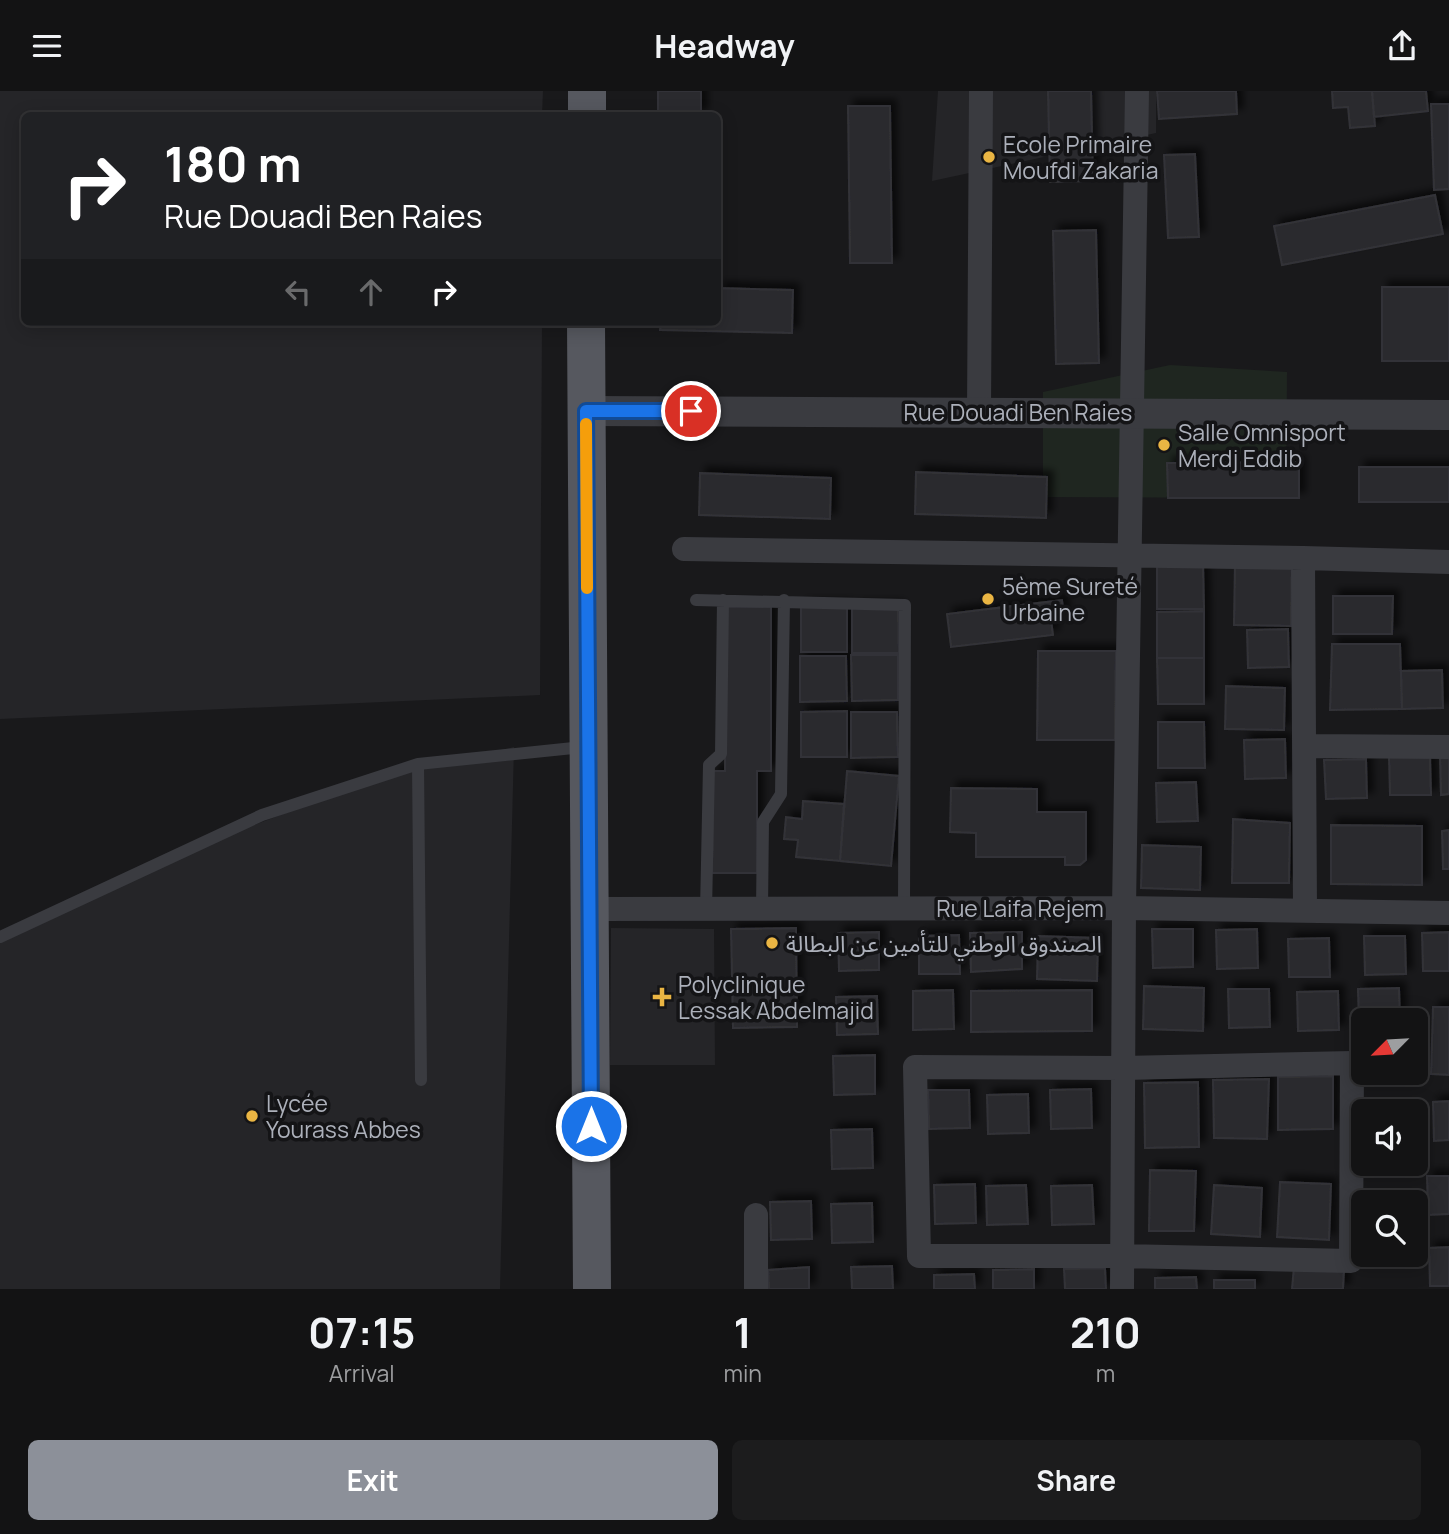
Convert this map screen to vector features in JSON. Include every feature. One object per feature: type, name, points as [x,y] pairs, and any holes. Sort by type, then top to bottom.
[{"type":"main road","points":[[587,91],[587,112]]},
{"type":"main road","points":[[586,326],[592,1289]]},
{"type":"street","points":[[979,412],[981,91]]},
{"type":"street","points":[[1122,1289],[1124,908],[1137,91]]},
{"type":"street","name":"Rue Douadi Ben Raies","points":[[586,411],[1449,415]]},
{"type":"street","points":[[684,549],[1449,562]]},
{"type":"street","points":[[1303,558],[1305,911]]},
{"type":"street","points":[[1305,746],[1449,747]]},
{"type":"street","name":"Rue Laifa Rejem","points":[[590,909],[706,911],[1124,908],[1449,913]]},
{"type":"street","points":[[1352,1063],[1351,1261],[1122,1256],[919,1256],[915,1067],[1123,1068],[1352,1063]]},
{"type":"street","points":[[756,1215],[757,1289]]},
{"type":"lane","points":[[696,600],[784,600],[905,605],[904,908]]},
{"type":"lane","points":[[706,911],[709,765],[721,754],[723,600]]},
{"type":"lane","points":[[762,909],[763,822],[781,794],[784,600]]},
{"type":"lane","points":[[0,937],[262,815],[418,764],[587,747]]},
{"type":"lane","points":[[418,764],[421,1080]]},
{"type":"shaded area","points":[[0,91],[543,91],[542,112],[21,112],[21,326],[542,326],[540,695],[0,719]]},
{"type":"shaded area","name":"Ecole Primaire Moufdi Zakaria","points":[[938,91],[1156,91],[1156,133],[932,181]]},
{"type":"shaded area","name":"Salle Omnisport Merdj Eddib","points":[[1170,365],[1287,372],[1286,498],[1043,497],[1043,392]]},
{"type":"shaded area","name":"Lycée Yourass Abbes","points":[[514,747],[500,1289],[0,1289],[0,943],[233,833],[375,779]]},
{"type":"shaded area","name":"Polyclinique Lessak Abdelmajid","points":[[611,928],[714,929],[715,1065],[610,1065]]},
{"type":"building","points":[[658,91],[701,91],[701,112],[658,112]]},
{"type":"building","points":[[1048,91],[1091,91],[1093,181],[1050,182]]},
{"type":"building","points":[[1157,91],[1236,91],[1237,114],[1159,119]]},
{"type":"building","points":[[1332,91],[1372,91],[1375,126],[1350,128],[1348,107],[1333,108]]},
{"type":"building","points":[[1372,91],[1426,91],[1428,111],[1374,117]]},
{"type":"building","points":[[1431,104],[1449,104],[1449,189],[1434,190]]},
{"type":"building","points":[[848,106],[890,106],[892,263],[850,263]]},
{"type":"building","points":[[1195,154],[1199,237],[1168,238],[1164,155]]},
{"type":"building","points":[[1435,195],[1443,234],[1282,265],[1274,226]]},
{"type":"building","points":[[1096,230],[1099,363],[1056,364],[1053,231]]},
{"type":"building","points":[[1382,287],[1449,287],[1449,361],[1382,361]]},
{"type":"building","points":[[721,288],[793,290],[792,333],[660,330],[660,326],[721,326]]},
{"type":"building","points":[[1299,462],[1299,498],[1168,498],[1167,463]]},
{"type":"building","points":[[1359,467],[1449,467],[1449,502],[1359,502]]},
{"type":"building","points":[[916,472],[1047,477],[1046,518],[915,514]]},
{"type":"building","points":[[700,473],[831,478],[830,519],[699,515]]},
{"type":"building","points":[[1235,562],[1292,565],[1291,626],[1234,625]]},
{"type":"building","points":[[1157,563],[1203,563],[1204,609],[1157,609]]},
{"type":"building","points":[[1333,596],[1393,596],[1392,634],[1333,634]]},
{"type":"building","points":[[1062,600],[1064,618],[1051,620],[1053,635],[951,647],[947,614]]},
{"type":"building","points":[[801,606],[847,606],[847,652],[801,652]]},
{"type":"building","points":[[726,607],[771,607],[771,771],[757,771],[757,873],[712,873],[713,771],[725,771]]},
{"type":"building","points":[[852,607],[898,607],[899,653],[852,653]]},
{"type":"building","points":[[1204,611],[1204,658],[1157,658],[1157,612]]},
{"type":"building","points":[[1288,629],[1289,667],[1248,668],[1247,630]]},
{"type":"building","points":[[1332,644],[1400,644],[1402,709],[1330,710]]},
{"type":"building","points":[[1038,651],[1116,651],[1115,740],[1037,740]]},
{"type":"building","points":[[851,655],[898,655],[898,700],[852,701]]},
{"type":"building","points":[[800,656],[846,656],[847,701],[800,702]]},
{"type":"building","points":[[1157,658],[1204,658],[1204,704],[1158,704]]},
{"type":"building","points":[[1442,670],[1443,708],[1402,709],[1401,671]]},
{"type":"building","points":[[1226,686],[1285,688],[1284,730],[1225,729]]},
{"type":"building","points":[[847,711],[847,757],[801,757],[801,712]]},
{"type":"building","points":[[851,712],[897,712],[898,757],[851,758]]},
{"type":"building","points":[[1158,722],[1204,722],[1205,768],[1158,768]]},
{"type":"building","points":[[1285,739],[1286,778],[1245,779],[1244,740]]},
{"type":"building","points":[[1430,756],[1431,795],[1390,795],[1389,757]]},
{"type":"building","points":[[1440,756],[1449,756],[1449,794],[1441,795]]},
{"type":"building","points":[[1366,759],[1367,798],[1326,799],[1324,760]]},
{"type":"building","points":[[847,771],[899,776],[891,866],[840,861]]},
{"type":"building","points":[[1196,782],[1198,821],[1157,822],[1156,783]]},
{"type":"building","points":[[951,788],[1037,789],[1037,812],[1086,812],[1086,860],[1080,865],[1065,865],[1065,857],[976,857],[976,833],[950,832]]},
{"type":"building","points":[[803,801],[844,804],[840,861],[796,857],[798,840],[784,839],[786,817],[802,819]]},
{"type":"building","points":[[1233,819],[1290,823],[1289,883],[1232,883]]},
{"type":"building","points":[[1331,825],[1422,826],[1422,885],[1331,884]]},
{"type":"building","points":[[1449,830],[1449,869],[1443,869],[1442,831]]},
{"type":"building","points":[[1142,845],[1201,847],[1200,890],[1141,888]]},
{"type":"building","points":[[796,928],[797,1027],[733,1028],[731,929]]},
{"type":"building","points":[[1152,929],[1193,929],[1193,967],[1153,968]]},
{"type":"building","points":[[1257,929],[1258,968],[1217,969],[1216,930]]},
{"type":"building","points":[[879,932],[879,970],[839,971],[838,933]]},
{"type":"building","points":[[1022,932],[1022,969],[971,972],[970,933]]},
{"type":"building","points":[[1449,932],[1449,971],[1423,971],[1422,933]]},
{"type":"building","points":[[959,935],[960,974],[919,974],[919,936]]},
{"type":"building","points":[[1038,936],[1098,938],[1097,981],[1037,979]]},
{"type":"building","points":[[1364,936],[1405,936],[1406,974],[1365,975]]},
{"type":"building","points":[[1329,938],[1330,977],[1289,977],[1288,939]]},
{"type":"building","points":[[1144,986],[1204,988],[1203,1031],[1143,1029]]},
{"type":"building","points":[[1399,988],[1400,1008],[1358,1008],[1358,989]]},
{"type":"building","points":[[1228,989],[1269,989],[1270,1027],[1229,1028]]},
{"type":"building","points":[[953,990],[954,1029],[913,1030],[913,991]]},
{"type":"building","points":[[1092,990],[1092,1031],[971,1032],[971,991]]},
{"type":"building","points":[[1338,991],[1339,1030],[1298,1031],[1297,992]]},
{"type":"building","points":[[877,996],[878,1034],[837,1035],[836,997]]},
{"type":"building","points":[[1433,1007],[1449,1007],[1449,1075],[1431,1074]]},
{"type":"building","points":[[875,1055],[875,1094],[834,1095],[833,1056]]},
{"type":"building","points":[[1333,1076],[1333,1129],[1278,1130],[1278,1077]]},
{"type":"building","points":[[1269,1079],[1267,1139],[1214,1138],[1213,1080]]},
{"type":"building","points":[[1198,1082],[1199,1147],[1145,1148],[1144,1083]]},
{"type":"building","points":[[1091,1089],[1092,1128],[1051,1129],[1050,1090]]},
{"type":"building","points":[[928,1090],[969,1090],[970,1128],[929,1129]]},
{"type":"building","points":[[1028,1094],[1029,1133],[988,1134],[987,1095]]},
{"type":"building","points":[[1449,1101],[1449,1140],[1434,1141],[1433,1102]]},
{"type":"building","points":[[872,1129],[873,1168],[832,1169],[831,1130]]},
{"type":"building","points":[[1150,1170],[1196,1171],[1194,1231],[1149,1231]]},
{"type":"building","points":[[1427,1176],[1449,1176],[1449,1214],[1428,1215]]},
{"type":"building","points":[[1280,1182],[1331,1184],[1329,1240],[1277,1237]]},
{"type":"building","points":[[975,1184],[976,1223],[935,1224],[934,1185]]},
{"type":"building","points":[[1026,1185],[1028,1224],[987,1225],[986,1186]]},
{"type":"building","points":[[1092,1185],[1094,1224],[1052,1225],[1051,1186]]},
{"type":"building","points":[[1214,1185],[1262,1188],[1260,1237],[1211,1234]]},
{"type":"building","points":[[811,1201],[812,1239],[771,1240],[770,1202]]},
{"type":"building","points":[[872,1203],[873,1242],[832,1243],[831,1204]]},
{"type":"building","points":[[1449,1247],[1449,1286],[1430,1286],[1429,1248]]},
{"type":"building","points":[[892,1266],[893,1289],[852,1289],[851,1267]]},
{"type":"building","points":[[1294,1266],[1344,1270],[1343,1289],[1292,1289]]},
{"type":"building","points":[[809,1267],[809,1289],[769,1289],[768,1270]]},
{"type":"building","points":[[1105,1268],[1106,1289],[1065,1289],[1064,1269]]},
{"type":"building","points":[[1034,1269],[1034,1289],[993,1289],[993,1270]]},
{"type":"building","points":[[974,1274],[975,1289],[934,1289],[934,1275]]},
{"type":"building","points":[[1196,1277],[1197,1289],[1155,1289],[1155,1278]]},
{"type":"building","points":[[1214,1280],[1255,1280],[1255,1289],[1214,1289]]},
{"type":"slow traffic","points":[[586,424],[587,588]]},
{"type":"place","name":"Ecole Primaire Moufdi Zakaria","points":[[989,157]]},
{"type":"place","name":"Salle Omnisport Merdj Eddib","points":[[1164,445]]},
{"type":"place","name":"5ème Sureté Urbaine","points":[[988,599]]},
{"type":"place","name":"الصندوق الوطني للتأمين عن البطالة","points":[[772,943]]},
{"type":"place","name":"Polyclinique Lessak Abdelmajid","points":[[662,997]]},
{"type":"place","name":"Lycée Yourass Abbes","points":[[252,1116]]},
{"type":"route","points":[[591,1126],[586,411],[691,411]]}]
